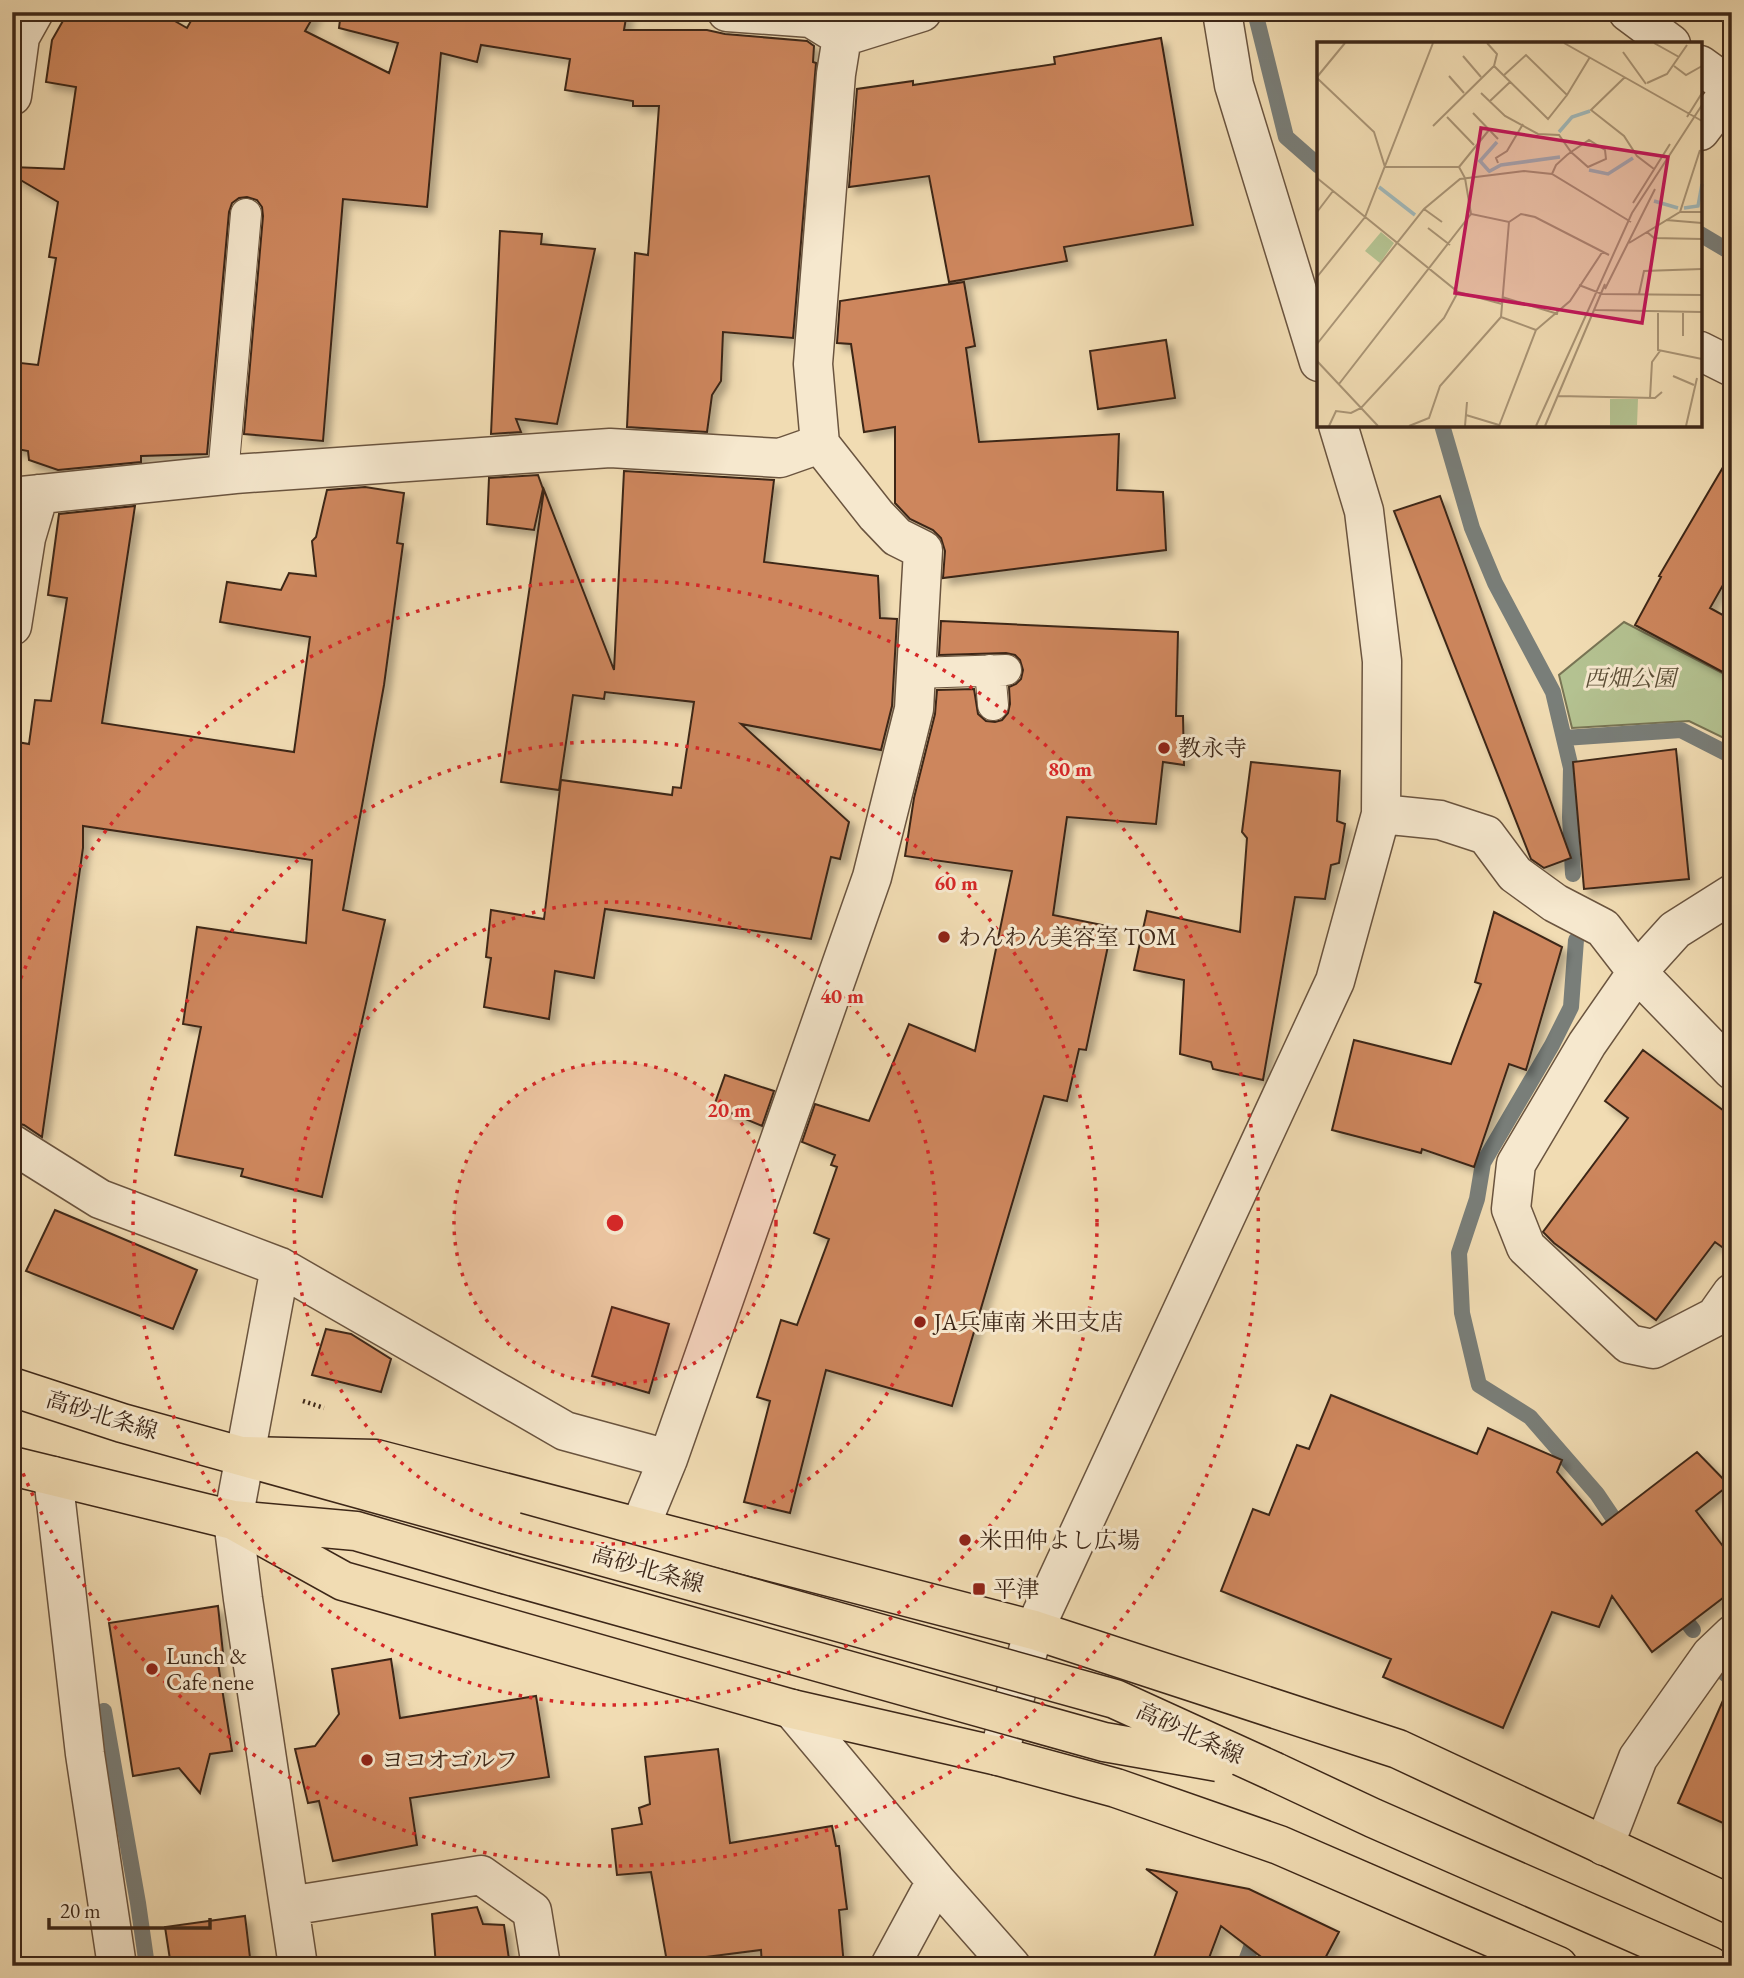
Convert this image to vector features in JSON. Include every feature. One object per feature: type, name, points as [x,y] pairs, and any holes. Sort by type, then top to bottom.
[{"type":"main road","name":"高砂北条線","points":[[12,1387],[122,1423],[1115,1699],[1373,1818],[1710,1966]]},
{"type":"main road","points":[[244,1456],[376,1459],[1034,1630],[1398,1749],[1732,1905]]},
{"type":"main road","name":"高砂北条線","points":[[12,1466],[233,1520],[356,1531],[1104,1741],[1275,1773]]},
{"type":"main road","points":[[233,1520],[343,1581],[792,1709],[998,1756],[1116,1788],[1279,1845],[1558,1966]]},
{"type":"street","points":[[727,12],[811,18],[842,37],[922,12]]},
{"type":"street","points":[[1222,12],[1234,85],[1317,355]]},
{"type":"street","points":[[1628,12],[1668,42]]},
{"type":"street","points":[[12,96],[22,28]]},
{"type":"street","points":[[640,1527],[668,1459],[872,877],[914,709],[923,550],[897,537],[876,515],[820,444],[813,364],[836,74],[842,37]]},
{"type":"street","points":[[1702,66],[1732,89],[1702,128]]},
{"type":"street","points":[[1702,352],[1732,367]]},
{"type":"street","points":[[998,1756],[1034,1630],[1335,981],[1381,814],[1382,661],[1364,511],[1339,427]]},
{"type":"street","points":[[12,626],[26,538],[26,496],[223,475],[610,448],[780,458],[820,444]]},
{"type":"street","points":[[1381,814],[1440,820],[1486,835],[1515,874],[1555,903],[1603,928],[1637,972],[1732,1070]]},
{"type":"street","points":[[1732,894],[1675,930],[1637,972],[1587,1044],[1516,1164],[1511,1209],[1526,1247],[1629,1344],[1653,1349],[1715,1317],[1732,1293]]},
{"type":"street","points":[[12,1144],[100,1199],[280,1267],[565,1431],[668,1459]]},
{"type":"street","points":[[280,1267],[233,1520],[298,1966]]},
{"type":"street","points":[[53,1476],[85,1754],[117,1966]]},
{"type":"street","points":[[1604,1846],[1638,1758],[1711,1655],[1732,1635]]},
{"type":"street","points":[[792,1709],[1011,1966]]},
{"type":"street","points":[[289,1906],[481,1875],[532,1911],[541,1966]]},
{"type":"street","points":[[890,1966],[936,1881]]},
{"type":"lane","points":[[223,475],[246,214]]},
{"type":"lane","points":[[916,673],[998,670],[993,705]]},
{"type":"green space","name":"西畑公園","points":[[1624,622],[1732,678],[1732,742],[1689,721],[1572,728],[1559,675]]},
{"type":"building","points":[[68,12],[159,12],[187,28],[196,12],[316,12],[305,31],[389,73],[398,43],[339,28],[341,12],[627,12],[624,30],[707,30],[807,41],[814,46],[813,62],[816,63],[793,338],[723,332],[721,381],[712,395],[707,432],[627,427],[635,253],[648,255],[659,106],[633,106],[633,101],[565,90],[570,59],[481,45],[477,62],[441,53],[427,207],[343,199],[323,441],[244,434],[263,216],[262,207],[257,200],[247,197],[232,203],[229,212],[207,454],[141,456],[141,462],[58,470],[29,460],[28,451],[12,448],[12,362],[38,365],[56,258],[49,257],[58,202],[12,175],[12,167],[64,169],[76,87],[46,82],[52,40]]},
{"type":"building","points":[[1161,38],[1193,225],[1064,247],[1067,261],[949,282],[929,176],[849,187],[857,89],[913,81],[913,85],[1055,64],[1054,57]]},
{"type":"building","points":[[500,231],[542,234],[541,244],[595,249],[557,424],[516,419],[521,432],[491,434]]},
{"type":"building","points":[[964,282],[975,346],[966,348],[979,442],[1119,434],[1117,490],[1163,492],[1166,550],[943,578],[945,551],[941,538],[933,530],[910,519],[895,503],[895,427],[864,432],[851,344],[837,343],[840,301]]},
{"type":"building","points":[[1166,340],[1175,398],[1098,409],[1090,351]]},
{"type":"building","points":[[1732,452],[1732,569],[1710,608],[1732,620],[1732,677],[1635,625],[1661,577],[1659,576]]},
{"type":"building","points":[[624,471],[774,480],[764,562],[878,576],[880,618],[897,619],[892,706],[881,750],[741,724],[849,822],[840,859],[831,857],[811,939],[605,909],[594,978],[555,971],[549,1019],[484,1007],[491,958],[486,957],[491,910],[544,919],[561,780],[672,795],[673,787],[681,788],[694,702],[605,692],[604,699],[573,695],[559,790],[501,782],[544,490],[614,670]]},
{"type":"building","points":[[538,475],[543,489],[534,530],[487,524],[489,478]]},
{"type":"building","points":[[365,487],[404,493],[397,543],[403,544],[384,685],[343,910],[385,920],[322,1197],[241,1176],[243,1169],[175,1155],[201,1027],[183,1024],[197,927],[306,943],[312,860],[83,826],[83,848],[42,1137],[24,1125],[12,1122],[12,769],[17,742],[29,744],[35,700],[51,701],[67,598],[48,595],[59,514],[135,506],[102,723],[294,752],[310,637],[220,622],[227,582],[281,590],[289,573],[316,576],[312,541],[316,537],[327,490]]},
{"type":"building","points":[[1440,496],[1571,858],[1544,868],[1531,859],[1394,511]]},
{"type":"building","points":[[941,621],[1178,632],[1176,716],[1183,716],[1184,765],[1163,762],[1156,824],[1067,817],[1053,915],[1112,927],[1086,1050],[1079,1049],[1067,1101],[1044,1096],[952,1406],[826,1370],[790,1513],[744,1502],[770,1401],[757,1397],[781,1320],[797,1325],[829,1239],[814,1233],[837,1167],[831,1165],[835,1155],[802,1142],[815,1104],[869,1121],[909,1024],[975,1051],[1012,871],[905,856],[914,798],[935,714],[937,690],[974,689],[978,714],[986,721],[995,722],[1002,720],[1008,713],[1009,687],[1021,679],[1023,670],[1015,655],[1006,653],[939,655]]},
{"type":"building","points":[[1676,749],[1689,879],[1584,889],[1573,762]]},
{"type":"building","points":[[1251,762],[1340,771],[1337,821],[1345,824],[1339,863],[1331,865],[1325,899],[1295,897],[1263,1080],[1213,1069],[1211,1062],[1180,1054],[1184,980],[1134,970],[1147,911],[1240,932],[1247,838],[1242,832]]},
{"type":"building","points":[[1494,912],[1562,947],[1526,1070],[1509,1064],[1474,1167],[1422,1149],[1421,1153],[1332,1130],[1354,1040],[1451,1064],[1481,984],[1475,982]]},
{"type":"building","points":[[1643,1050],[1732,1117],[1732,1254],[1715,1242],[1656,1320],[1543,1232],[1628,1118],[1605,1101]]},
{"type":"building","points":[[725,1075],[774,1091],[762,1126],[714,1106]]},
{"type":"building","points":[[55,1210],[197,1270],[173,1329],[26,1271]]},
{"type":"building","points":[[612,1307],[669,1324],[649,1393],[592,1376]]},
{"type":"building","points":[[326,1329],[351,1334],[391,1359],[381,1392],[312,1375]]},
{"type":"building","points":[[1331,1395],[1477,1454],[1488,1428],[1562,1460],[1557,1472],[1602,1525],[1697,1452],[1729,1485],[1696,1511],[1732,1558],[1732,1591],[1652,1652],[1612,1596],[1599,1627],[1552,1612],[1503,1728],[1383,1677],[1391,1659],[1221,1591],[1253,1509],[1269,1515],[1297,1445],[1309,1449]]},
{"type":"building","points":[[218,1606],[223,1653],[217,1657],[232,1751],[210,1754],[200,1793],[179,1768],[133,1776],[109,1623]]},
{"type":"building","points":[[391,1659],[400,1718],[536,1696],[549,1777],[410,1798],[417,1845],[333,1861],[319,1801],[308,1803],[295,1749],[315,1746],[339,1714],[332,1669]]},
{"type":"building","points":[[1732,1680],[1732,1827],[1678,1803]]},
{"type":"building","points":[[718,1749],[730,1843],[832,1826],[836,1846],[839,1846],[847,1909],[839,1910],[844,1966],[762,1966],[761,1950],[667,1962],[651,1872],[617,1875],[612,1829],[642,1824],[639,1808],[650,1804],[645,1757]]},
{"type":"building","points":[[1146,1869],[1249,1889],[1339,1932],[1321,1966],[1273,1966],[1221,1926],[1206,1966],[1151,1966],[1177,1892]]},
{"type":"building","points":[[477,1907],[483,1924],[504,1925],[510,1966],[436,1966],[432,1914]]},
{"type":"building","points":[[245,1916],[251,1966],[171,1966],[165,1927]]},
{"type":"waterway","points":[[1255,12],[1286,137],[1317,164]]},
{"type":"waterway","points":[[1702,235],[1732,253]]},
{"type":"waterway","points":[[1443,427],[1472,528],[1495,583],[1553,692],[1571,768],[1573,874]]},
{"type":"waterway","points":[[1564,738],[1681,730],[1732,756]]},
{"type":"waterway","points":[[1576,940],[1571,1007],[1552,1045],[1483,1163],[1477,1199],[1459,1253],[1462,1313],[1479,1385],[1530,1417],[1597,1494],[1624,1534]]},
{"type":"waterway","points":[[1675,1606],[1693,1630]]},
{"type":"waterway","points":[[1723,1672],[1732,1679]]},
{"type":"waterway","points":[[104,1711],[147,1966]]},
{"type":"waterway","points":[[1244,1966],[1258,1929]]},
{"type":"place","name":"教永寺","points":[[1164,748]]},
{"type":"place","name":"わんわん美容室 TOM","points":[[944,937]]},
{"type":"place","name":"JA兵庫南 米田支店","points":[[920,1322]]},
{"type":"place","name":"米田仲よし広場","points":[[965,1540]]},
{"type":"place","name":"平津","points":[[979,1589]]},
{"type":"place","name":"Lunch & Cafe nene","points":[[152,1669]]},
{"type":"place","name":"ヨコオゴルフ","points":[[367,1760]]}]
